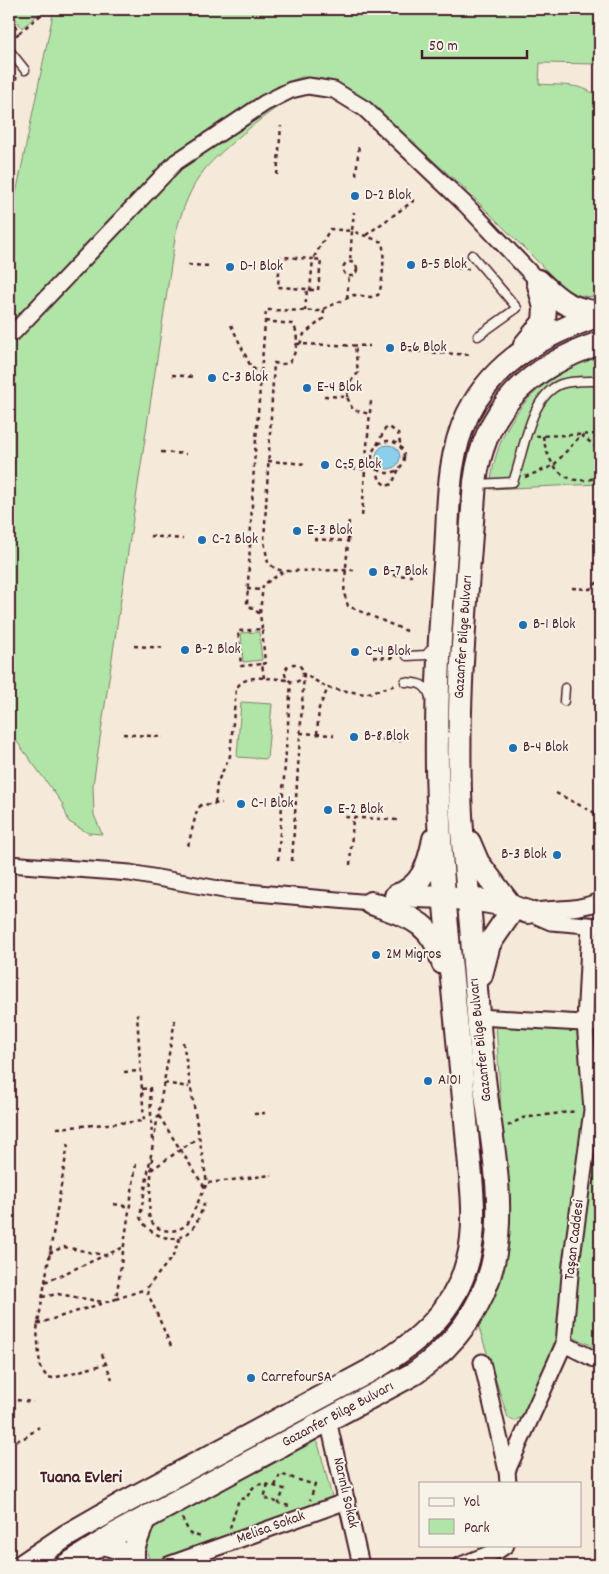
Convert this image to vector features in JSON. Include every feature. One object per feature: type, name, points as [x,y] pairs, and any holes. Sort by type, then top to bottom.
[{"type":"main road","points":[[538,281],[558,300],[577,310],[600,314]]},
{"type":"main road","points":[[521,352],[544,322],[545,308],[538,281]]},
{"type":"main road","name":"Gazanfer Bilge Bulvarı","points":[[23,1565],[66,1536],[120,1505],[375,1368],[418,1340],[439,1318],[464,1274],[468,1260],[472,1228],[467,1020],[476,993],[469,907],[450,816],[437,770],[440,628],[452,470],[464,422],[477,398],[495,374],[521,352],[543,338],[600,314]]},
{"type":"main road","name":"Gazanfer Bilge Bulvarı","points":[[450,816],[477,467],[487,437],[502,408],[516,390],[559,359],[600,343]]},
{"type":"main road","points":[[398,904],[424,874],[450,816]]},
{"type":"main road","points":[[450,816],[445,906],[467,1020]]},
{"type":"main road","points":[[450,816],[478,863],[516,911]]},
{"type":"main road","points":[[371,903],[516,911]]},
{"type":"main road","points":[[398,904],[435,940],[467,1020]]},
{"type":"main road","points":[[476,993],[489,944],[516,911]]},
{"type":"main road","name":"Gazanfer Bilge Bulvarı","points":[[67,1565],[101,1543],[415,1373],[436,1358],[455,1339],[467,1322],[488,1279],[495,1251],[497,1203],[467,1020]]},
{"type":"main road","points":[[134,1564],[134,1549],[145,1519]]},
{"type":"main road","points":[[101,1543],[121,1552],[134,1564]]},
{"type":"street","points":[[14,332],[176,162],[265,103],[291,90],[308,86],[334,90],[365,109],[465,204],[538,281]]},
{"type":"street","points":[[9,864],[130,874],[233,891],[371,903]]},
{"type":"street","points":[[516,911],[553,908],[574,909],[600,901]]},
{"type":"street","points":[[516,911],[551,922],[595,926]]},
{"type":"street","name":"Taşan Caddesi","points":[[507,1477],[564,1344],[571,1264],[596,1109],[584,1022],[595,926]]},
{"type":"street","points":[[467,1020],[584,1022],[600,1024]]},
{"type":"street","points":[[564,1344],[600,1362]]},
{"type":"street","points":[[482,1362],[507,1477]]},
{"type":"street","name":"Narınlı Sokak","points":[[328,1420],[361,1565]]},
{"type":"street","name":"Melisa Sokak","points":[[168,1565],[347,1501]]},
{"type":"street","points":[[461,1565],[500,1550],[505,1546]]},
{"type":"lane","points":[[9,50],[25,70]]},
{"type":"lane","points":[[472,255],[517,308],[478,336]]},
{"type":"lane","points":[[475,484],[513,482],[539,402],[552,389],[568,382],[600,381]]},
{"type":"lane","points":[[407,656],[422,656],[432,648],[446,546]]},
{"type":"lane","points":[[405,682],[420,684],[428,690],[437,770]]},
{"type":"lane","points":[[564,701],[565,688]]},
{"type":"path","points":[[9,42],[48,9]]},
{"type":"path","points":[[9,19],[20,32]]},
{"type":"path","points":[[277,175],[281,126]]},
{"type":"path","points":[[356,175],[359,144]]},
{"type":"path","points":[[366,235],[416,199]]},
{"type":"path","points":[[350,262],[354,212]]},
{"type":"path","points":[[260,614],[247,604],[247,589],[266,310],[305,311],[324,310],[347,298],[359,295],[375,297],[380,292],[384,245],[379,240],[352,230],[330,229],[313,259],[305,311]]},
{"type":"path","points":[[280,257],[321,260],[318,290],[309,290],[278,287],[280,257]]},
{"type":"path","points":[[349,276],[355,273],[356,269],[355,265],[350,262]]},
{"type":"path","points":[[349,276],[345,274],[343,268],[345,264],[350,262]]},
{"type":"path","points":[[188,265],[212,266]]},
{"type":"path","points":[[433,266],[474,269]]},
{"type":"path","points":[[347,298],[349,276]]},
{"type":"path","points":[[324,310],[323,319],[304,334],[294,356],[289,362],[274,363],[263,526],[264,551],[271,566],[284,571],[330,572],[354,570]]},
{"type":"path","points":[[265,321],[288,323],[296,327],[298,344]]},
{"type":"path","points":[[231,325],[251,367],[261,373]]},
{"type":"path","points":[[298,344],[370,346]]},
{"type":"path","points":[[355,345],[358,373],[350,382],[347,397],[353,410],[370,414]]},
{"type":"path","points":[[409,351],[471,355]]},
{"type":"path","points":[[172,375],[194,377]]},
{"type":"path","points":[[324,396],[347,397]]},
{"type":"path","points":[[362,518],[371,401]]},
{"type":"path","points":[[389,427],[398,433],[404,459],[392,484],[387,486],[380,481],[372,456],[376,446],[385,429],[389,427]]},
{"type":"path","points":[[527,436],[600,434]]},
{"type":"path","points":[[580,435],[600,450]]},
{"type":"path","points":[[513,482],[552,466],[580,435]]},
{"type":"path","points":[[543,436],[552,466],[566,477],[588,479],[600,476]]},
{"type":"path","points":[[376,446],[390,441],[401,448]]},
{"type":"path","points":[[161,452],[186,454]]},
{"type":"path","points":[[366,455],[372,456]]},
{"type":"path","points":[[268,461],[307,464]]},
{"type":"path","points":[[375,466],[389,472],[399,468]]},
{"type":"path","points":[[344,468],[365,469]]},
{"type":"path","points":[[349,517],[344,593],[348,606],[408,632]]},
{"type":"path","points":[[150,536],[183,539]]},
{"type":"path","points":[[314,539],[348,541]]},
{"type":"path","points":[[264,678],[262,664],[265,663],[260,614],[262,590],[268,581],[284,571]]},
{"type":"path","points":[[393,575],[412,576]]},
{"type":"path","points":[[572,588],[590,590],[600,580]]},
{"type":"path","points":[[247,589],[262,590]]},
{"type":"path","points":[[262,629],[238,631],[241,666],[262,664]]},
{"type":"path","points":[[134,646],[166,648]]},
{"type":"path","points":[[373,657],[398,658]]},
{"type":"path","points":[[278,860],[290,681],[285,672],[291,665],[300,666],[304,674],[292,861]]},
{"type":"path","points":[[215,803],[217,783],[230,756],[236,689],[239,684],[246,680],[264,678],[299,681],[304,674]]},
{"type":"path","points":[[304,674],[328,688],[365,694],[374,693],[405,682]]},
{"type":"path","points":[[317,734],[319,708],[328,688]]},
{"type":"path","points":[[300,733],[334,735]]},
{"type":"path","points":[[122,734],[163,737]]},
{"type":"path","points":[[374,739],[401,741]]},
{"type":"path","points":[[556,793],[597,814]]},
{"type":"path","points":[[188,846],[197,810],[201,805],[222,803]]},
{"type":"path","points":[[345,817],[397,820]]},
{"type":"path","points":[[350,865],[353,818]]},
{"type":"path","points":[[57,1128],[144,1121],[137,1014]]},
{"type":"path","points":[[175,1020],[140,1216],[143,1224],[156,1235],[180,1237],[192,1230],[205,1202]]},
{"type":"path","points":[[142,1089],[150,1088],[153,1145],[150,1220],[158,1228],[173,1232],[184,1228],[207,1183],[183,1042]]},
{"type":"path","points":[[124,1072],[141,1071]]},
{"type":"path","points":[[164,1083],[190,1087]]},
{"type":"path","points":[[502,1129],[522,1118],[596,1109]]},
{"type":"path","points":[[254,1114],[265,1113]]},
{"type":"path","points":[[158,1114],[205,1188]]},
{"type":"path","points":[[151,1170],[199,1137]]},
{"type":"path","points":[[68,1144],[38,1324],[40,1367],[47,1377],[53,1378],[106,1364]]},
{"type":"path","points":[[116,1298],[136,1164]]},
{"type":"path","points":[[207,1183],[272,1176]]},
{"type":"path","points":[[114,1204],[130,1207]]},
{"type":"path","points":[[38,1324],[146,1289],[173,1256],[180,1237]]},
{"type":"path","points":[[45,1282],[124,1247]]},
{"type":"path","points":[[49,1253],[64,1248],[106,1255]]},
{"type":"path","points":[[146,1289],[171,1346]]},
{"type":"path","points":[[42,1296],[58,1294],[105,1302]]},
{"type":"path","points":[[102,1354],[112,1379]]},
{"type":"path","points":[[9,1399],[33,1402]]},
{"type":"path","points":[[9,1444],[26,1438],[39,1427]]},
{"type":"path","points":[[275,1486],[280,1474],[315,1486],[310,1500]]},
{"type":"path","points":[[223,1531],[230,1529],[239,1499],[247,1498],[250,1491],[258,1484],[268,1484],[284,1489],[279,1503]]},
{"type":"path","points":[[268,1484],[264,1498],[292,1507]]},
{"type":"path","points":[[180,1512],[190,1534],[201,1537],[210,1536]]},
{"type":"green space","points":[[9,9],[45,9],[22,28]]},
{"type":"green space","points":[[54,9],[600,9],[600,64],[540,63],[539,84],[579,87],[600,99],[600,295],[590,297],[580,295],[570,292],[562,286],[462,186],[374,109],[336,83],[317,78],[301,77],[278,86],[173,157],[9,329],[9,228]]},
{"type":"green space","points":[[298,93],[314,93],[295,97],[275,109],[235,140],[212,161],[195,184],[187,199],[176,232],[93,785],[94,815],[102,834],[88,833],[69,822],[62,803],[9,731],[9,334],[12,342],[161,181],[279,99]]},
{"type":"green space","points":[[600,356],[600,484],[490,489],[494,464],[501,442],[523,404],[557,376],[577,365]]},
{"type":"green space","points":[[259,632],[262,660],[243,662],[241,633]]},
{"type":"green space","points":[[241,702],[272,704],[267,759],[237,757]]},
{"type":"green space","points":[[496,1022],[576,1027],[581,1032],[588,1091],[556,1337],[534,1401],[525,1415],[514,1421],[508,1418],[478,1325],[489,1304],[502,1129]]},
{"type":"green space","points":[[598,1118],[600,1118],[600,1349],[572,1337],[570,1324]]},
{"type":"green space","points":[[317,1439],[332,1497],[150,1564],[146,1547],[149,1529]]},
{"type":"water","points":[[388,445],[397,448],[400,457],[397,466],[388,469],[379,466],[376,457],[379,448]]},
{"type":"place","name":"D-2 Blok","points":[[355,196]]},
{"type":"place","name":"B-5 Blok","points":[[411,265]]},
{"type":"place","name":"D-1 Blok","points":[[230,267]]},
{"type":"place","name":"B-6 Blok","points":[[390,348]]},
{"type":"place","name":"C-3 Blok","points":[[212,378]]},
{"type":"place","name":"E-4 Blok","points":[[307,388]]},
{"type":"place","name":"C-5 Blok","points":[[325,465]]},
{"type":"place","name":"E-3 Blok","points":[[297,531]]},
{"type":"place","name":"C-2 Blok","points":[[202,540]]},
{"type":"place","name":"B-7 Blok","points":[[373,572]]},
{"type":"place","name":"B-1 Blok","points":[[523,625]]},
{"type":"place","name":"B-2 Blok","points":[[185,650]]},
{"type":"place","name":"C-4 Blok","points":[[355,652]]},
{"type":"place","name":"B-8 Blok","points":[[354,737]]},
{"type":"place","name":"B-4 Blok","points":[[513,748]]},
{"type":"place","name":"C-1 Blok","points":[[241,804]]},
{"type":"place","name":"E-2 Blok","points":[[328,810]]},
{"type":"place","name":"B-3 Blok","points":[[557,855]]},
{"type":"place","name":"2M Migros","points":[[376,955]]},
{"type":"place","name":"A101","points":[[428,1081]]},
{"type":"place","name":"CarrefourSA","points":[[251,1378]]},
{"type":"district","name":"Tuana Evleri","points":[[81,1478]]}]
